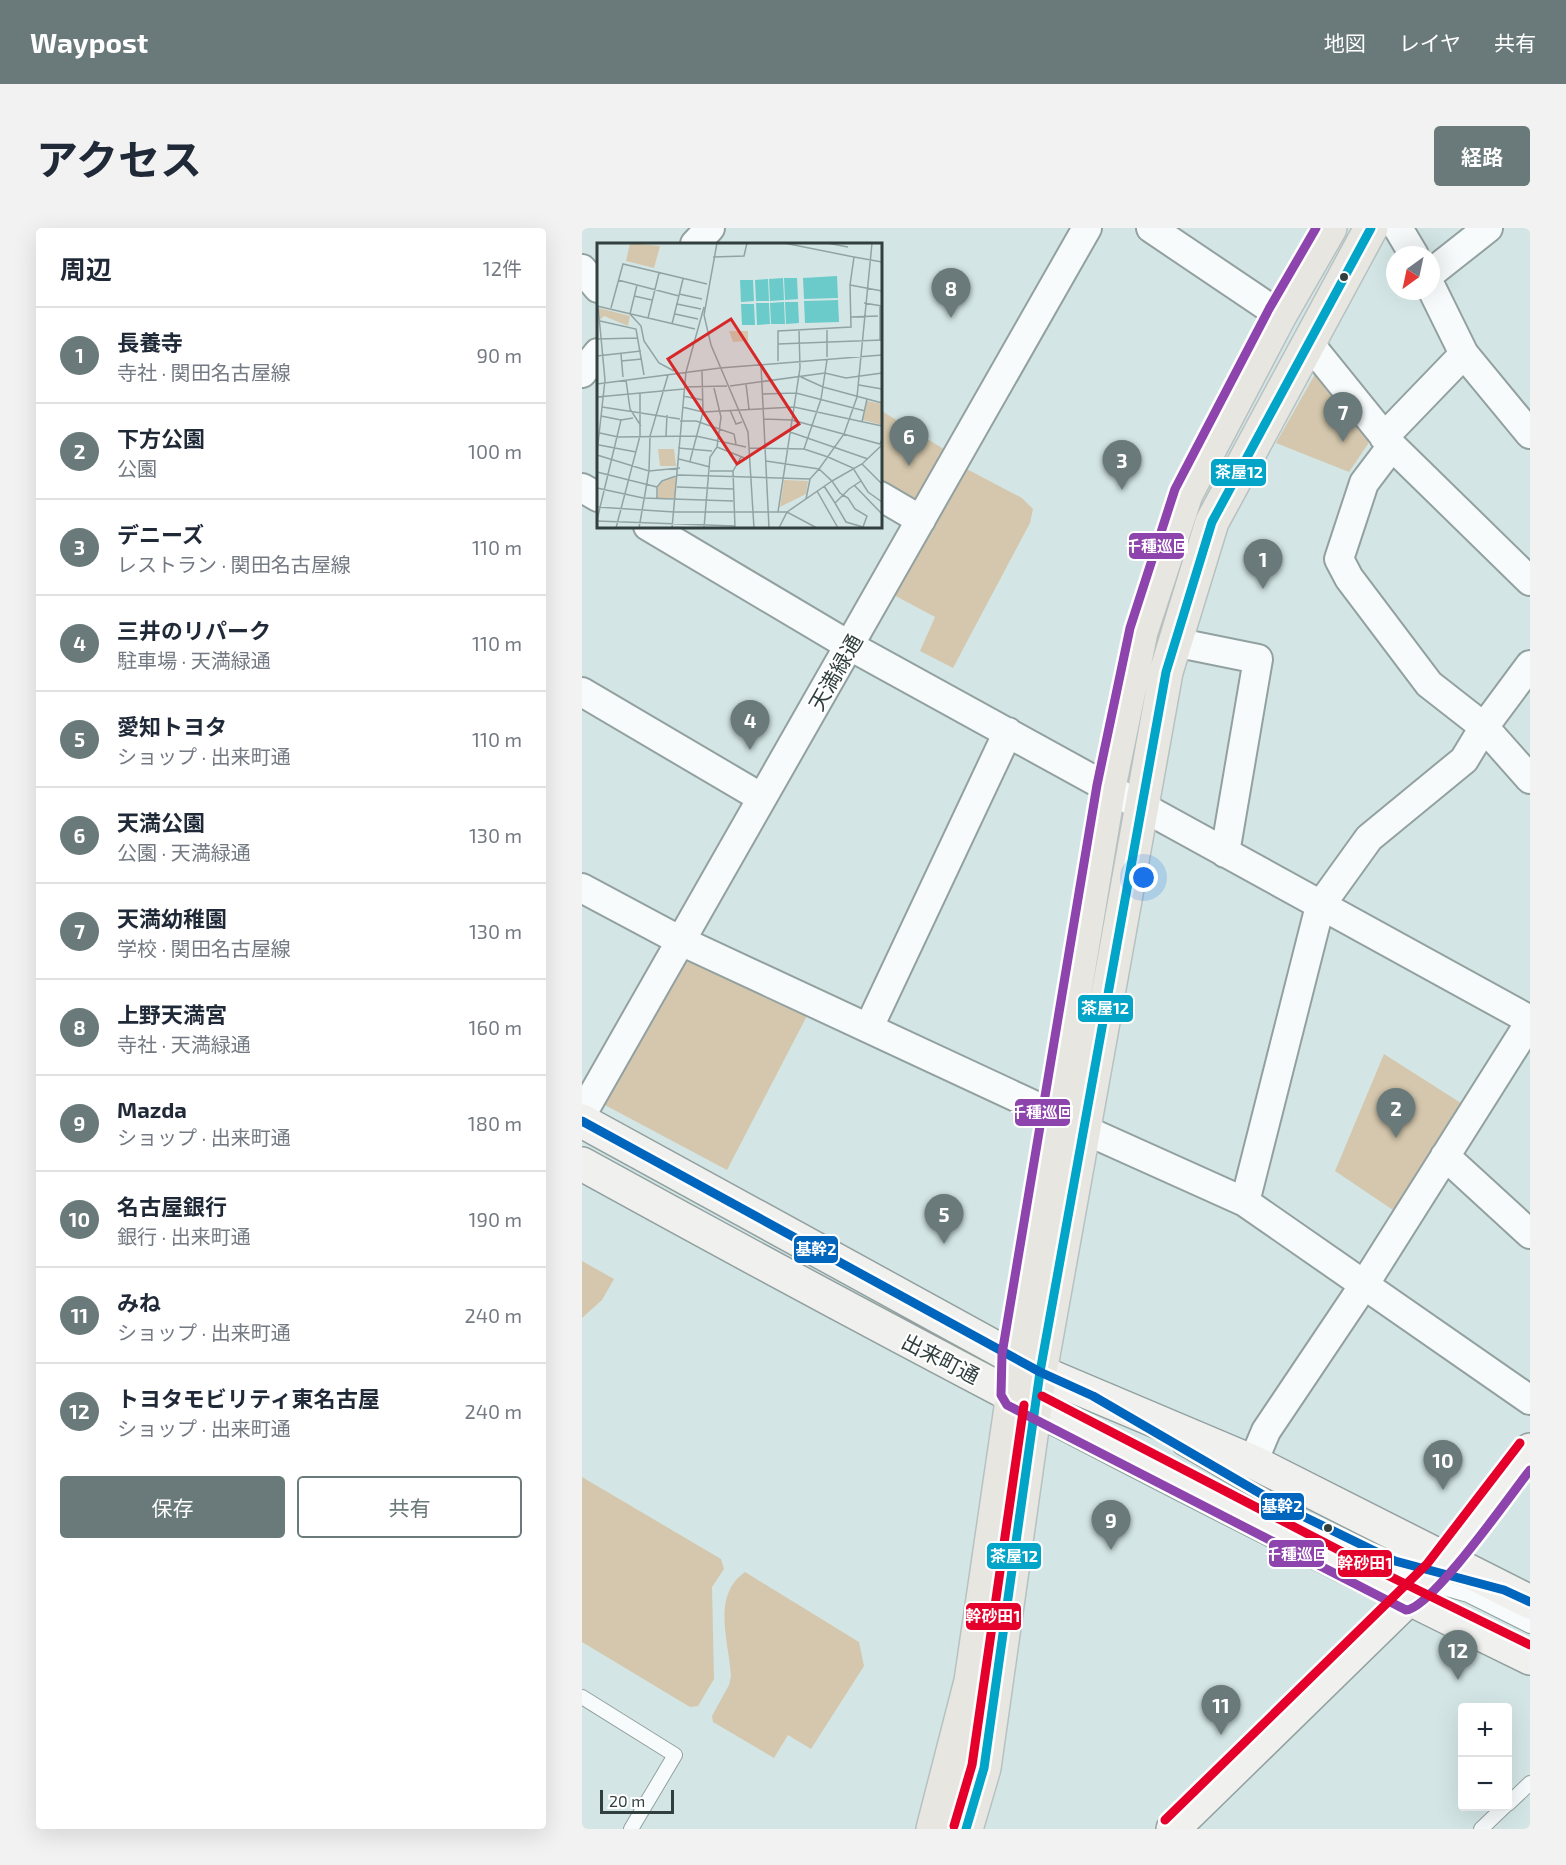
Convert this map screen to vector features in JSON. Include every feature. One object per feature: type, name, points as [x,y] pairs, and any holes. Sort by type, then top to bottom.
[{"type":"main road","points":[[966,1829],[984,1768],[1055,1115],[1109,787],[1141,632],[1186,494],[1280,315],[1330,228]]},
{"type":"main road","points":[[1027,1364],[1085,1130],[1140,807],[1174,642],[1212,522],[1371,228]]},
{"type":"main road","name":"出来町通","points":[[582,1121],[1027,1364],[1093,1396],[1253,1462],[1429,1578],[1530,1658]]},
{"type":"main road","name":"出来町通","points":[[582,1164],[867,1321],[1315,1551],[1517,1596]]},
{"type":"main road","points":[[933,1829],[971,1681],[1024,1401]]},
{"type":"main road","points":[[1173,1829],[1429,1578],[1530,1450]]},
{"type":"street","points":[[696,243],[710,228]]},
{"type":"street","name":"天満緑通","points":[[582,1114],[1087,228]]},
{"type":"street","points":[[1151,228],[1280,315]]},
{"type":"street","points":[[1398,228],[1409,246]]},
{"type":"street","points":[[1440,266],[1488,228]]},
{"type":"street","points":[[582,269],[597,287]]},
{"type":"street","points":[[1437,300],[1464,354],[1530,434]]},
{"type":"street","points":[[1308,342],[1388,442],[1530,581]]},
{"type":"street","points":[[582,373],[597,354]]},
{"type":"street","points":[[1464,354],[1388,442],[1364,483],[1339,559],[1349,578],[1429,684],[1484,727],[1530,779]]},
{"type":"street","points":[[582,488],[597,496]]},
{"type":"street","points":[[882,497],[921,520]]},
{"type":"street","points":[[651,528],[850,646],[1530,1021],[1364,1285],[1266,1431],[1253,1462]]},
{"type":"street","points":[[1174,642],[1258,659],[1225,853]]},
{"type":"street","points":[[1245,1202],[1320,906],[1369,838],[1464,760],[1484,727],[1530,665]]},
{"type":"street","points":[[582,692],[762,798]]},
{"type":"street","points":[[869,1027],[1008,732]]},
{"type":"street","points":[[582,888],[681,941],[1055,1115]]},
{"type":"street","points":[[1085,1130],[1245,1202],[1530,1400]]},
{"type":"street","points":[[1445,1156],[1530,1234]]},
{"type":"lane","points":[[1093,1396],[1282,1506],[1530,1626]]},
{"type":"lane","points":[[582,1697],[675,1755],[631,1829]]},
{"type":"lane","points":[[1512,1800],[1530,1783]]},
{"type":"lane","points":[[1481,1829],[1500,1811]]},
{"type":"shaded area","points":[[1318,369],[1373,424],[1368,444],[1349,472],[1276,443]]},
{"type":"shaded area","points":[[882,411],[947,451],[918,503],[882,482]]},
{"type":"shaded area","points":[[963,467],[1022,498],[1033,509],[1030,523],[953,668],[920,651],[935,617],[892,594]]},
{"type":"shaded area","points":[[698,958],[810,1010],[727,1170],[603,1104],[685,962]]},
{"type":"shaded area","points":[[1384,1054],[1464,1105],[1396,1212],[1335,1171]]},
{"type":"shaded area","points":[[582,1261],[614,1279],[602,1300],[582,1318]]},
{"type":"shaded area","points":[[582,1477],[721,1559],[724,1569],[712,1587],[714,1679],[698,1706],[690,1707],[582,1642]]},
{"type":"shaded area","points":[[745,1572],[859,1642],[864,1666],[811,1749],[788,1735],[774,1758],[713,1722],[712,1716],[729,1685],[731,1676],[724,1620],[725,1606],[728,1593]]},
{"type":"transit line","name":"千種巡回","points":[[1316,228],[1269,309],[1175,489],[1130,628],[1097,785],[1002,1354],[1001,1395],[1007,1405],[1406,1610],[1418,1605],[1451,1572],[1530,1470]]},
{"type":"transit line","name":"茶屋12","points":[[966,1829],[984,1768],[1040,1372],[1166,672],[1212,522],[1371,228]]},
{"type":"transit line","name":"基幹2","points":[[582,1121],[1040,1372],[1093,1396],[1282,1506],[1395,1561],[1504,1590],[1530,1602]]},
{"type":"transit line","name":"幹砂田1","points":[[1042,1396],[1383,1573],[1530,1645]]},
{"type":"transit line","name":"幹砂田1","points":[[954,1826],[972,1765],[1024,1405]]},
{"type":"transit line","name":"幹砂田1","points":[[1165,1820],[1427,1564],[1520,1443]]},
{"type":"place","name":"上野天満宮","points":[[951,318]]},
{"type":"place","name":"天満幼稚園","points":[[1343,442]]},
{"type":"place","name":"天満公園","points":[[909,466]]},
{"type":"place","name":"デニーズ","points":[[1122,490]]},
{"type":"place","name":"長養寺","points":[[1263,589]]},
{"type":"place","name":"三井のリパーク","points":[[750,750]]},
{"type":"place","name":"下方公園","points":[[1396,1138]]},
{"type":"place","name":"愛知トヨタ","points":[[944,1244]]},
{"type":"place","name":"名古屋銀行","points":[[1443,1490]]},
{"type":"place","name":"Mazda","points":[[1111,1550]]},
{"type":"place","name":"トヨタモビリティ東名古屋","points":[[1458,1680]]},
{"type":"place","name":"みね","points":[[1221,1735]]}]
